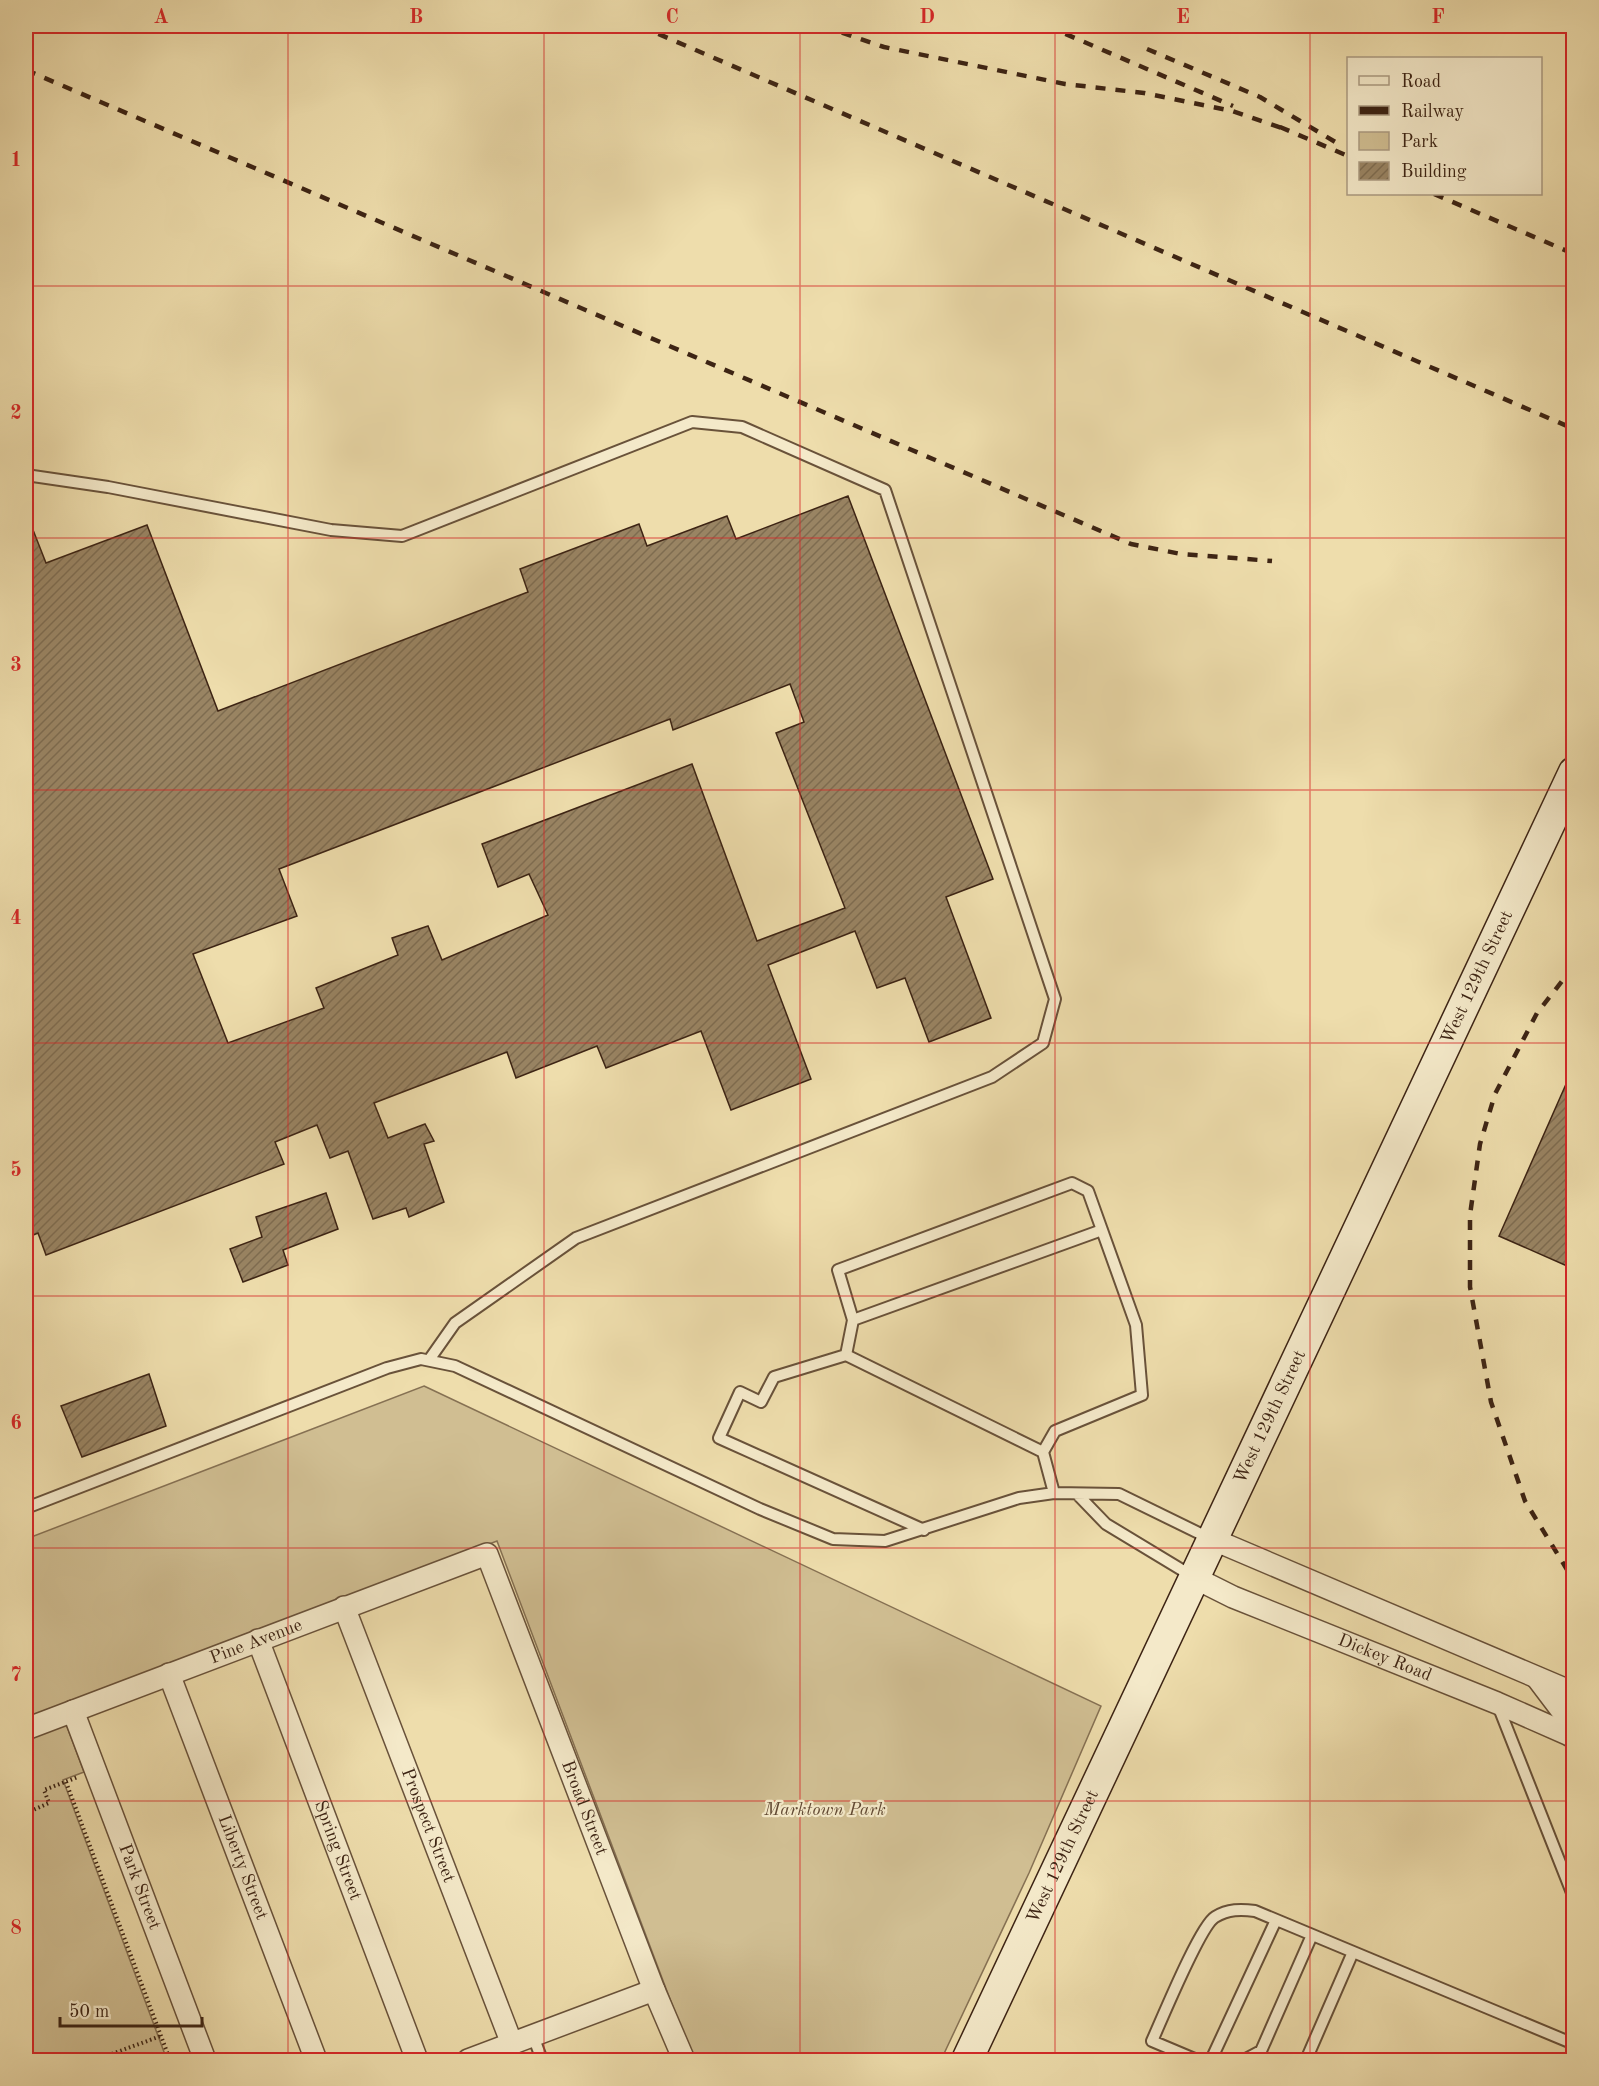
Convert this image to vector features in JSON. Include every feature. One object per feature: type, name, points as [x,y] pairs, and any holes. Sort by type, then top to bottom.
[{"type":"main road","name":"West 129th Street","points":[[967,2061],[1574,772]]},
{"type":"street","points":[[1212,1539],[1574,1693]]},
{"type":"street","name":"Pine Avenue","points":[[26,1729],[487,1554]]},
{"type":"street","name":"Broad Street","points":[[487,1554],[654,1990],[684,2061]]},
{"type":"street","name":"Dickey Road","points":[[1195,1578],[1233,1597],[1497,1703],[1573,1737]]},
{"type":"street","name":"Prospect Street","points":[[344,1608],[512,2044]]},
{"type":"street","name":"Spring Street","points":[[258,1640],[417,2061]]},
{"type":"street","name":"Liberty Street","points":[[169,1674],[316,2061]]},
{"type":"street","points":[[1535,1676],[1568,1719],[1573,1737]]},
{"type":"street","name":"Park Street","points":[[73,1711],[205,2061]]},
{"type":"street","points":[[468,2061],[654,1990]]},
{"type":"lane","points":[[26,475],[114,488],[331,530],[402,536],[692,422],[742,428],[885,490],[1054,999],[1043,1043],[992,1077],[576,1238],[455,1323],[429,1360]]},
{"type":"lane","points":[[846,1355],[853,1320],[838,1270],[1072,1184],[1088,1191],[1136,1325],[1142,1395],[1055,1431],[1043,1452],[1054,1493]]},
{"type":"lane","points":[[853,1320],[1102,1230]]},
{"type":"lane","points":[[924,1530],[719,1438],[740,1392],[761,1402],[774,1377],[846,1355],[1043,1452]]},
{"type":"lane","points":[[26,1508],[387,1368],[421,1359],[455,1366],[760,1509],[833,1539],[885,1541],[1019,1498],[1054,1493],[1119,1494],[1212,1539]]},
{"type":"lane","points":[[1078,1495],[1107,1524],[1195,1578]]},
{"type":"lane","points":[[1497,1703],[1574,1898]]},
{"type":"lane","points":[[1197,2061],[1152,2041],[1197,1942],[1213,1917],[1237,1909],[1255,1911],[1574,2044]]},
{"type":"lane","points":[[1211,2061],[1276,1920]]},
{"type":"lane","points":[[1244,2061],[1261,2051],[1312,1935]]},
{"type":"lane","points":[[1306,2061],[1353,1952]]},
{"type":"lane","points":[[533,2036],[542,2061]]},
{"type":"path","points":[[26,1813],[49,1803],[44,1790],[96,1771]]},
{"type":"path","points":[[66,1782],[170,2061]]},
{"type":"path","points":[[97,2060],[161,2036]]},
{"type":"green space","name":"Marktown Park","points":[[424,1386],[1101,1706],[1029,1873],[941,2060],[693,2060],[497,1541],[26,1720],[26,1539]]},
{"type":"green space","points":[[66,1724],[84,1772],[63,1780],[167,2060],[26,2060],[26,1740]]},
{"type":"building","points":[[848,496],[993,879],[946,897],[991,1018],[929,1042],[905,978],[877,988],[855,931],[768,965],[811,1079],[731,1110],[701,1031],[606,1068],[597,1046],[516,1078],[507,1052],[374,1103],[388,1138],[425,1124],[434,1141],[424,1144],[444,1202],[409,1217],[406,1208],[373,1219],[348,1151],[330,1158],[317,1125],[275,1142],[284,1164],[46,1255],[38,1233],[26,1238],[26,512],[46,563],[147,525],[218,711],[528,592],[520,569],[639,524],[647,546],[727,516],[736,539]],"holes":[[[790,684],[804,722],[776,733],[845,908],[757,941],[692,764],[482,844],[498,887],[529,874],[548,915],[442,960],[428,926],[392,938],[398,955],[316,988],[324,1008],[228,1043],[193,954],[297,916],[279,869],[670,719],[673,730]]]},
{"type":"building","points":[[1574,1066],[1574,1269],[1499,1236]]},
{"type":"building","points":[[326,1193],[338,1229],[283,1250],[288,1265],[243,1282],[230,1249],[262,1237],[256,1217]]},
{"type":"building","points":[[149,1374],[166,1426],[82,1457],[61,1406]]},
{"type":"railway","points":[[640,26],[1574,429]]},
{"type":"railway","points":[[823,26],[884,47],[1065,84],[1144,93],[1232,111],[1288,130]]},
{"type":"railway","points":[[1047,26],[1233,106]]},
{"type":"railway","points":[[1147,49],[1260,97],[1342,146]]},
{"type":"railway","points":[[26,70],[1131,544],[1181,554],[1272,561]]},
{"type":"railway","points":[[1280,127],[1347,156]]},
{"type":"railway","points":[[1436,195],[1574,254]]},
{"type":"railway","points":[[1574,966],[1537,1013],[1495,1094],[1480,1144],[1470,1215],[1470,1287],[1491,1402],[1525,1501],[1574,1581]]}]
